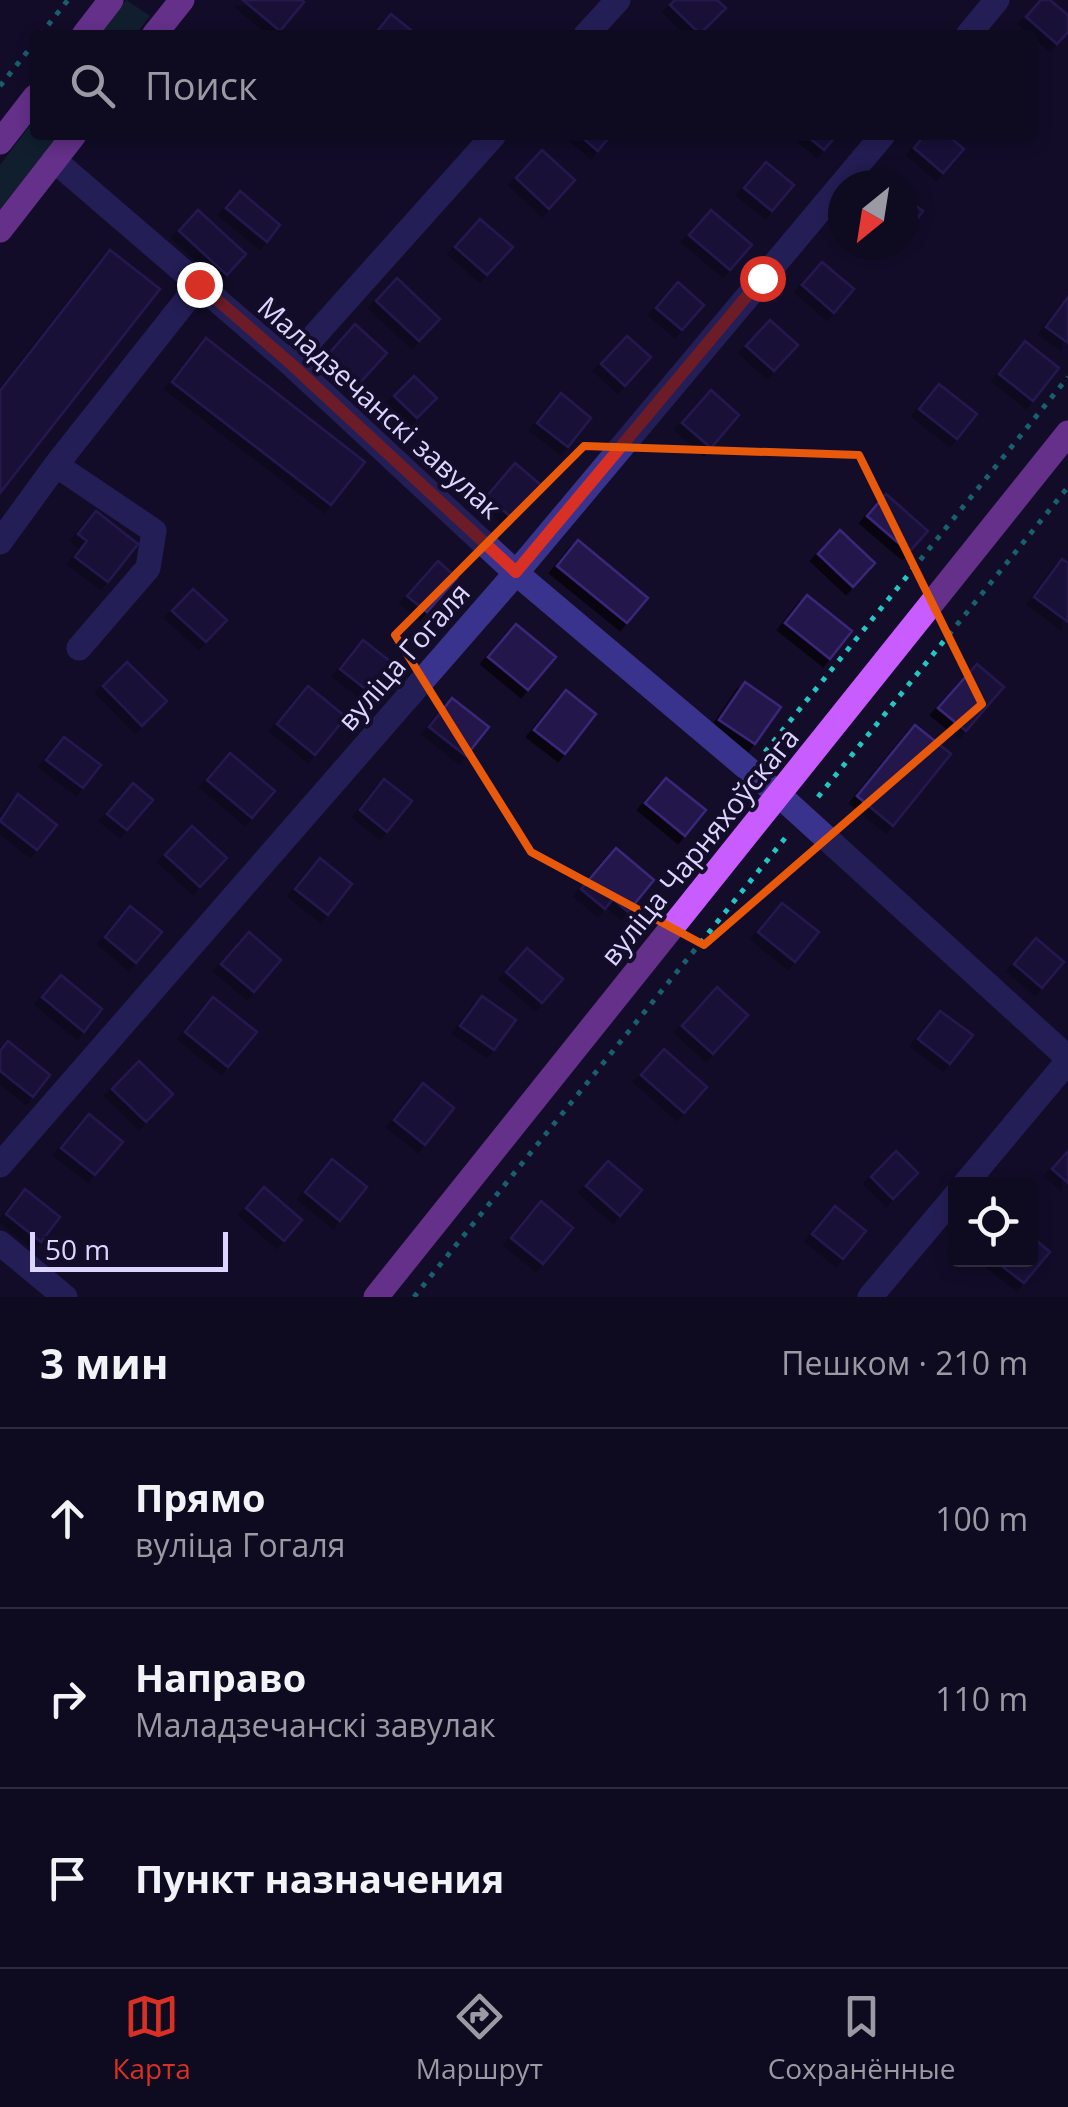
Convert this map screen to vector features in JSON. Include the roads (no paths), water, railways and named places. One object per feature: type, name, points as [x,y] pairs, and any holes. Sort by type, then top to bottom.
[{"type":"main road","points":[[88,30],[111,0]]},
{"type":"main road","points":[[158,30],[180,1]]},
{"type":"main road","points":[[0,142],[30,103]]},
{"type":"main road","points":[[0,230],[70,140]]},
{"type":"main road","name":"вуліца Чарняхоўскага","points":[[376,1297],[1068,433]]},
{"type":"street","points":[[591,30],[618,0]]},
{"type":"street","points":[[972,30],[997,0]]},
{"type":"street","points":[[290,363],[490,140]]},
{"type":"street","name":"вуліца Гогаля","points":[[0,1165],[516,572],[879,140]]},
{"type":"street","name":"Маладзечанскі завулак","points":[[54,160],[290,363],[516,572],[779,794],[1068,1059]]},
{"type":"street","points":[[0,542],[199,284]]},
{"type":"street","points":[[56,465],[154,532],[148,568],[79,648]]},
{"type":"street","points":[[970,1177],[1068,1059]]},
{"type":"street","points":[[870,1297],[948,1204]]},
{"type":"street","points":[[0,1244],[65,1297]]}]
